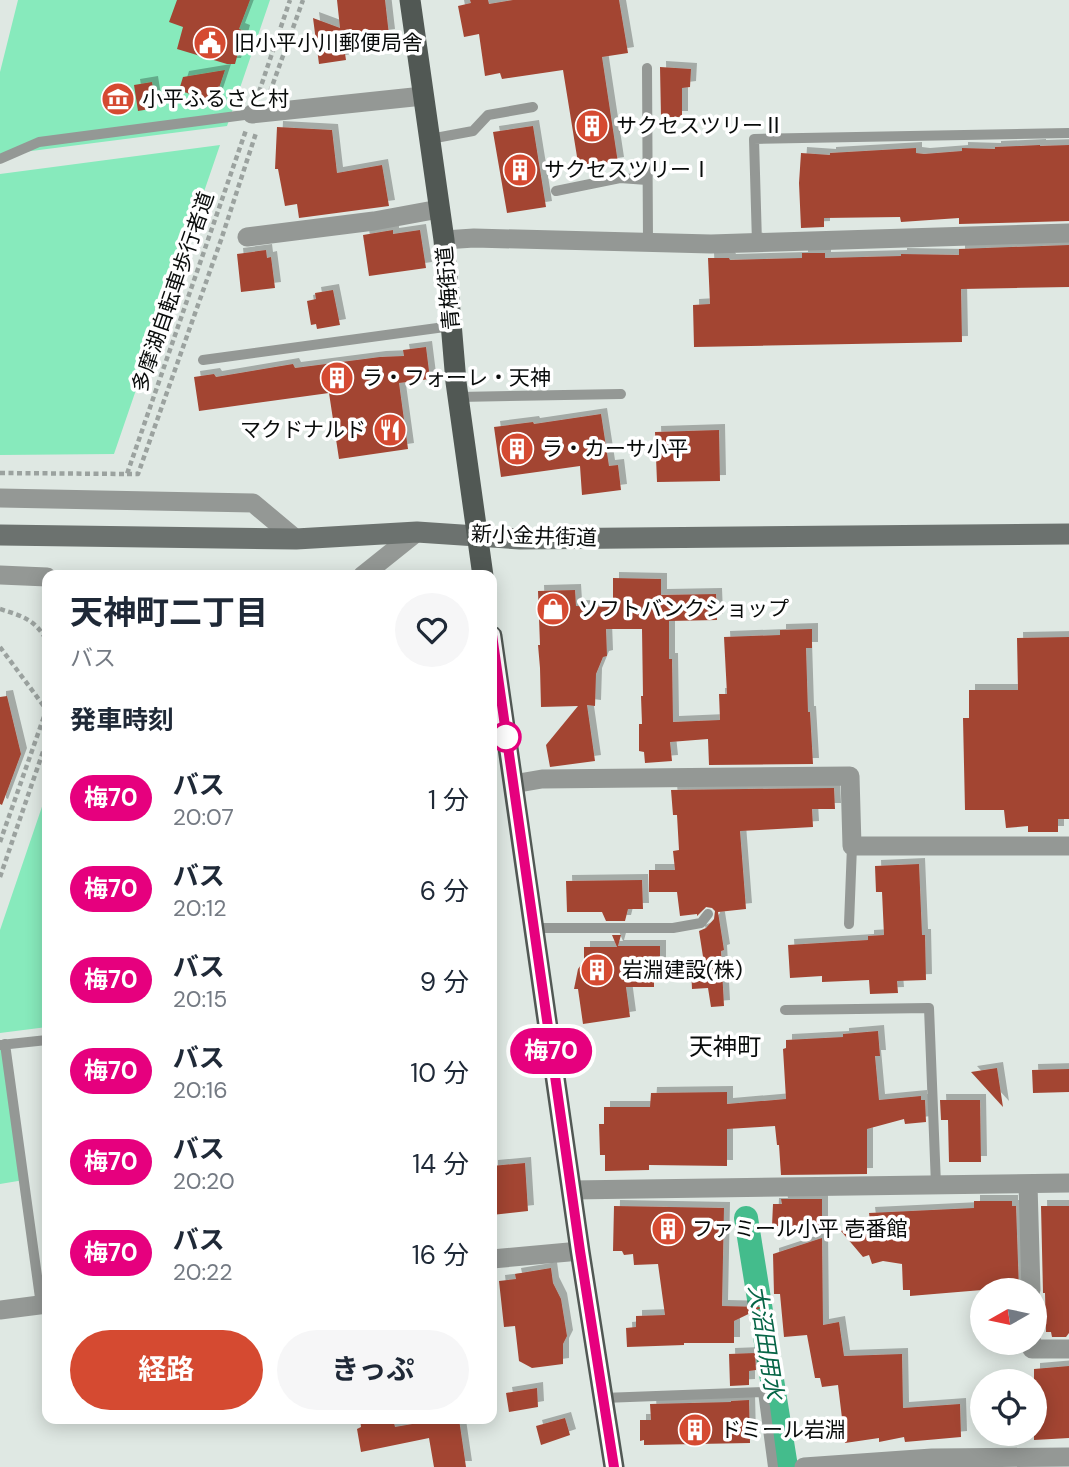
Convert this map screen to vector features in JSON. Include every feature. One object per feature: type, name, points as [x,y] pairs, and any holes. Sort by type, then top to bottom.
[{"type":"main road","name":"青梅街道","points":[[410,0],[444,240],[458,397],[482,570]]},
{"type":"main road","name":"新小金井街道","points":[[0,535],[296,539],[417,532],[534,539],[1069,534]]},
{"type":"main road","points":[[497,671],[571,1190],[614,1467]]},
{"type":"street","points":[[257,114],[423,96]]},
{"type":"street","points":[[247,237],[374,221],[439,209]]},
{"type":"street","points":[[444,240],[474,238],[757,243],[1069,233]]},
{"type":"street","points":[[0,498],[253,503],[296,539]]},
{"type":"street","points":[[370,570],[417,532]]},
{"type":"street","points":[[0,575],[42,577]]},
{"type":"street","points":[[513,784],[542,779],[849,776],[852,846],[1069,846]]},
{"type":"street","points":[[571,1190],[1069,1183]]},
{"type":"street","points":[[1028,1184],[1031,1278]]},
{"type":"street","points":[[497,1259],[580,1251]]},
{"type":"street","points":[[0,1310],[42,1305]]},
{"type":"street","points":[[1047,1349],[1069,1349]]},
{"type":"street","points":[[804,1467],[932,1458],[1069,1457]]},
{"type":"lane","points":[[647,68],[648,242]]},
{"type":"lane","points":[[429,139],[474,131],[488,115],[533,107]]},
{"type":"lane","points":[[0,159],[39,142],[257,114]]},
{"type":"lane","points":[[757,243],[754,139],[1069,133]]},
{"type":"lane","points":[[556,191],[620,178],[647,180]]},
{"type":"lane","points":[[202,360],[452,326]]},
{"type":"lane","points":[[458,397],[621,394]]},
{"type":"lane","points":[[849,924],[852,846]]},
{"type":"lane","points":[[535,928],[673,928],[701,923],[708,914]]},
{"type":"lane","points":[[785,1010],[929,1008],[936,1185]]},
{"type":"lane","points":[[42,1041],[2,1045],[42,1293]]},
{"type":"lane","points":[[603,1398],[762,1392],[773,1467]]},
{"type":"path","name":"多摩湖自転車歩行者道","points":[[127,474],[257,114],[290,0]]},
{"type":"path","points":[[0,474],[138,474],[221,240],[257,114],[303,0]]},
{"type":"path","points":[[0,609],[30,619],[42,632]]},
{"type":"path","points":[[0,647],[42,702]]},
{"type":"path","points":[[0,842],[42,723]]},
{"type":"path","points":[[0,877],[42,755]]},
{"type":"green space","name":"小平ふるさと村","points":[[18,0],[270,0],[227,126],[0,155],[0,72]]},
{"type":"green space","points":[[220,145],[114,454],[0,455],[0,174]]},
{"type":"green space","points":[[42,807],[42,1028],[0,1033],[0,930]]},
{"type":"green space","points":[[5,1044],[24,1180],[0,1184],[0,1045]]},
{"type":"building","points":[[177,0],[250,0],[239,29],[244,31],[235,64],[177,49],[183,27],[169,22]]},
{"type":"building","points":[[337,0],[385,0],[389,35],[343,41],[346,60],[319,64],[313,18],[340,28]]},
{"type":"building","points":[[470,0],[488,0],[489,4],[513,0],[619,0],[628,53],[602,57],[618,163],[579,169],[563,70],[502,79],[500,73],[485,76],[479,34],[464,37],[458,6],[471,3]]},
{"type":"building","points":[[660,67],[691,69],[690,87],[682,88],[682,117],[661,117]]},
{"type":"building","points":[[225,70],[214,103],[179,90],[183,77]]},
{"type":"building","points":[[152,82],[156,108],[138,111],[134,85]]},
{"type":"building","name":"サクセスツリーⅠ","points":[[533,126],[546,207],[507,213],[493,132]]},
{"type":"building","points":[[277,127],[332,130],[337,173],[382,165],[389,206],[299,218],[297,204],[285,206],[278,169],[275,169]]},
{"type":"building","points":[[1069,145],[1069,221],[959,224],[959,218],[901,222],[900,217],[824,218],[824,227],[801,228],[801,153],[830,155],[916,148],[916,153],[924,154],[962,151],[962,148],[995,149]]},
{"type":"building","points":[[393,230],[393,234],[420,230],[426,268],[369,276],[363,235]]},
{"type":"building","points":[[1069,245],[1069,287],[961,289],[962,342],[694,347],[693,305],[710,304],[708,258],[802,258],[802,253],[825,253],[825,258],[901,254],[959,255],[959,249]]},
{"type":"building","points":[[266,250],[267,258],[271,257],[275,288],[241,292],[237,254]]},
{"type":"building","points":[[333,290],[340,325],[317,329],[316,324],[311,325],[307,301],[316,299],[315,293]]},
{"type":"building","points":[[426,347],[430,379],[399,383],[408,449],[339,459],[329,393],[199,411],[194,377],[214,374],[216,377],[293,364],[295,368],[404,356],[403,350]]},
{"type":"building","points":[[601,414],[609,466],[618,465],[621,490],[582,495],[580,466],[501,477],[494,427]]},
{"type":"building","points":[[719,430],[720,481],[657,482],[655,432]]},
{"type":"building","points":[[613,578],[661,579],[661,595],[716,594],[717,620],[669,621],[673,722],[720,720],[719,694],[727,694],[724,637],[780,635],[780,630],[812,629],[812,648],[806,648],[813,764],[709,765],[708,739],[670,742],[672,761],[645,763],[644,752],[639,751],[643,696],[642,629],[606,629],[607,656],[603,657],[596,674],[595,706],[587,705],[595,761],[550,767],[546,745],[578,706],[541,707],[538,591],[575,590],[576,606],[613,607]]},
{"type":"building","points":[[1069,637],[1069,819],[1058,819],[1058,832],[1028,832],[1028,826],[1006,828],[1004,810],[965,810],[963,718],[969,718],[969,690],[1018,690],[1017,638]]},
{"type":"building","points":[[7,696],[21,754],[2,805],[0,697]]},
{"type":"building","points":[[834,788],[835,809],[812,809],[813,827],[740,831],[746,909],[718,912],[724,950],[721,951],[724,1006],[711,1007],[708,988],[692,989],[691,968],[704,963],[699,931],[714,919],[715,911],[706,907],[697,916],[680,916],[677,892],[649,892],[649,870],[675,870],[673,851],[679,850],[677,815],[673,815],[671,790]]},
{"type":"building","points":[[919,864],[926,980],[897,981],[898,993],[870,994],[869,980],[822,982],[822,976],[790,978],[788,945],[868,940],[868,936],[884,935],[882,892],[876,892],[875,866]]},
{"type":"building","points":[[642,880],[643,909],[628,909],[625,921],[606,921],[602,912],[567,912],[566,881]]},
{"type":"building","points":[[612,935],[621,935],[618,946],[660,946],[660,981],[654,982],[654,987],[626,987],[630,1017],[583,1024],[578,989],[574,989],[578,969],[584,961],[584,947],[617,947]]},
{"type":"building","points":[[878,1031],[880,1056],[875,1056],[879,1100],[921,1096],[921,1100],[925,1100],[926,1122],[905,1124],[904,1119],[867,1129],[867,1174],[781,1175],[775,1126],[727,1129],[727,1166],[649,1165],[649,1170],[605,1171],[605,1155],[600,1155],[599,1124],[604,1124],[604,1107],[650,1107],[651,1093],[727,1092],[727,1104],[786,1099],[783,1049],[786,1048],[786,1040],[843,1037],[843,1034]]},
{"type":"building","points":[[997,1068],[1003,1107],[971,1072]]},
{"type":"building","points":[[1069,1069],[1069,1092],[1033,1093],[1032,1070]]},
{"type":"building","points":[[940,1100],[980,1100],[981,1162],[949,1162],[948,1120],[941,1120]]},
{"type":"building","points":[[525,1163],[528,1211],[497,1214],[497,1166]]},
{"type":"building","points":[[781,1199],[822,1199],[822,1226],[772,1226],[773,1204],[782,1204]]},
{"type":"building","points":[[974,1201],[1012,1201],[1012,1206],[1016,1206],[1019,1278],[970,1278],[970,1291],[910,1296],[910,1290],[903,1290],[902,1264],[883,1261],[872,1264],[869,1255],[863,1257],[841,1231],[870,1221],[869,1213],[974,1208]]},
{"type":"building","points":[[614,1206],[724,1208],[722,1306],[763,1307],[734,1321],[734,1343],[627,1347],[626,1328],[636,1327],[636,1316],[665,1315],[658,1264],[634,1265],[633,1254],[624,1255],[622,1251],[613,1251]]},
{"type":"building","points":[[1041,1206],[1069,1206],[1069,1333],[1066,1337],[1052,1337],[1051,1332],[1047,1332],[1047,1278],[1043,1278]]},
{"type":"building","points":[[822,1238],[823,1325],[839,1322],[844,1356],[902,1354],[903,1408],[960,1404],[961,1437],[905,1442],[904,1437],[879,1442],[879,1438],[845,1443],[838,1385],[822,1387],[820,1378],[815,1378],[807,1335],[784,1337],[780,1294],[774,1294],[773,1254]]},
{"type":"building","points":[[551,1268],[553,1283],[561,1299],[567,1336],[563,1344],[563,1364],[532,1368],[519,1361],[515,1326],[504,1327],[499,1281],[516,1279],[515,1274]]},
{"type":"building","points":[[755,1353],[756,1370],[749,1371],[749,1385],[730,1386],[729,1354]]},
{"type":"building","points":[[1069,1366],[1069,1438],[1047,1439],[1047,1369],[1034,1369]]},
{"type":"building","points":[[537,1388],[538,1407],[509,1412],[506,1393]]},
{"type":"building","name":"ドミール岩淵","points":[[749,1400],[750,1443],[644,1445],[644,1440],[640,1441],[640,1420],[651,1420],[650,1404]]},
{"type":"building","points":[[565,1418],[570,1435],[541,1445],[536,1426]]},
{"type":"building","points":[[361,1424],[394,1424],[395,1427],[412,1424],[460,1424],[466,1467],[434,1467],[429,1438],[361,1452],[357,1429]]},
{"type":"waterway","name":"大沼田用水","points":[[746,1218],[786,1467]]},
{"type":"bus line","name":"梅70","points":[[497,671],[580,1251],[614,1467]]},
{"type":"place","name":"旧小平小川郵便局舎","points":[[210,43]]},
{"type":"place","name":"小平ふるさと村","points":[[118,99]]},
{"type":"place","name":"サクセスツリーⅡ","points":[[592,126]]},
{"type":"place","name":"サクセスツリーⅠ","points":[[520,170]]},
{"type":"place","name":"ラ・フォーレ・天神","points":[[337,378]]},
{"type":"place","name":"マクドナルド","points":[[390,430]]},
{"type":"place","name":"ラ・カーサ小平","points":[[517,449]]},
{"type":"place","name":"ソフトバンクショップ","points":[[553,609]]},
{"type":"place","name":"岩淵建設(株)","points":[[597,970]]},
{"type":"place","name":"ファミール小平 壱番館","points":[[668,1229]]},
{"type":"place","name":"ドミール岩淵","points":[[695,1430]]},
{"type":"district","name":"天神町","points":[[725,1046]]}]
